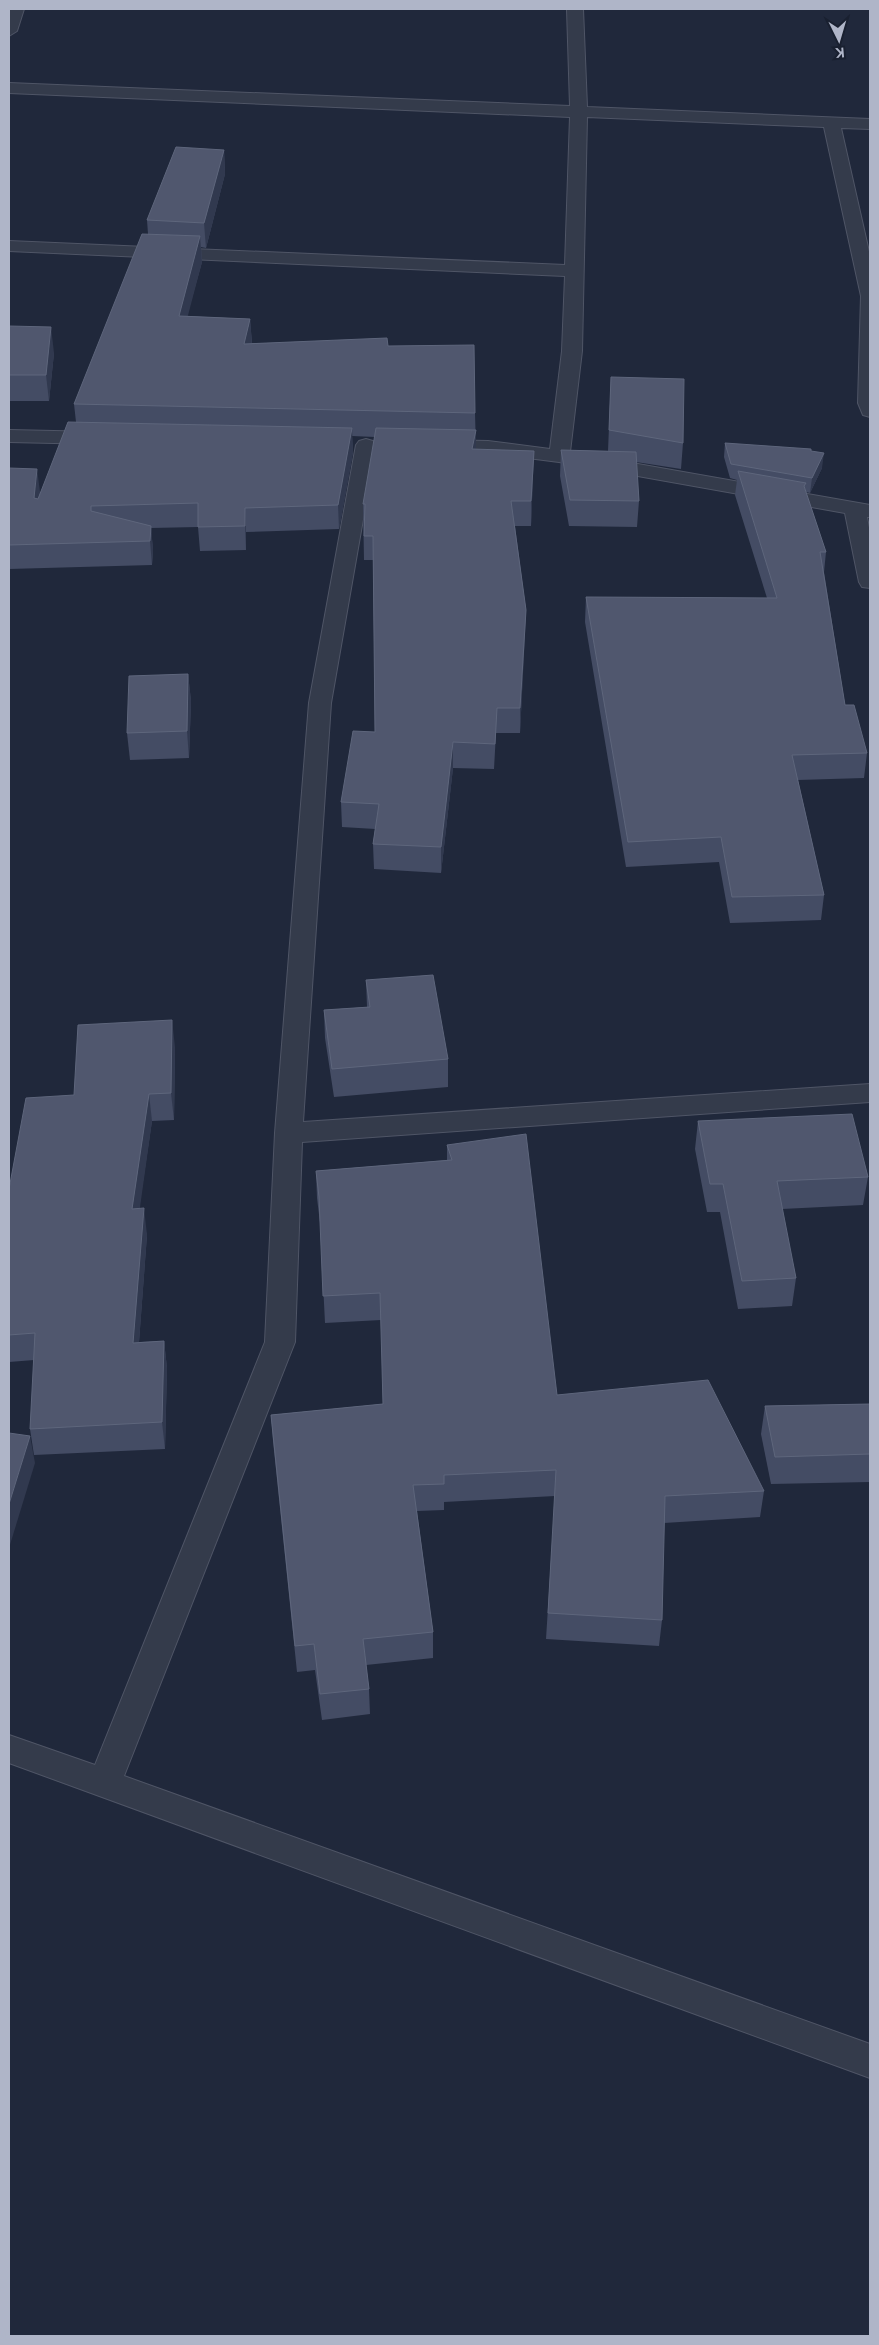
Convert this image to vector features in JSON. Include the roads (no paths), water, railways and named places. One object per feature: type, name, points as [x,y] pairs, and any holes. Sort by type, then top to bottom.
[{"type":"street","points":[[9,31],[16,9]]},
{"type":"street","points":[[559,456],[572,350],[580,112],[575,9]]},
{"type":"street","points":[[9,88],[870,124]]},
{"type":"street","points":[[831,122],[870,296],[868,403],[870,411]]},
{"type":"street","points":[[9,246],[574,271]]},
{"type":"street","points":[[9,436],[118,439]]},
{"type":"street","points":[[105,1782],[280,1342],[289,1133],[320,703],[366,445]]},
{"type":"street","points":[[423,446],[488,447],[559,456],[863,510],[870,582]]},
{"type":"street","points":[[289,1133],[870,1093]]},
{"type":"street","points":[[9,1749],[105,1782],[278,1848],[870,2061]]}]
